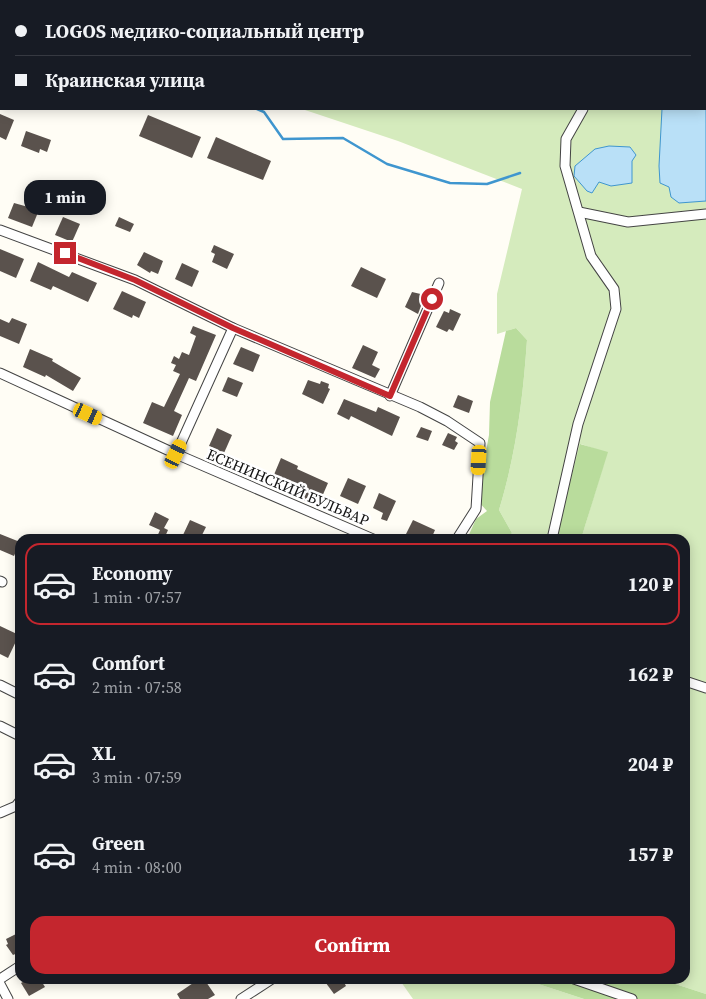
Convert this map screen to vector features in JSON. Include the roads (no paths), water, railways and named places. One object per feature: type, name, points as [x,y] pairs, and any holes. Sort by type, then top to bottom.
[{"type":"street","points":[[553,534],[578,424],[616,309],[614,289],[593,259],[565,166],[564,153],[569,132],[582,110]]},
{"type":"street","points":[[579,212],[628,222],[706,214]]},
{"type":"street","points":[[0,230],[135,280],[233,328],[447,421],[480,443],[476,510],[460,534]]},
{"type":"street","points":[[390,396],[438,283]]},
{"type":"street","points":[[176,454],[233,328]]},
{"type":"street","name":"ЕСЕНИНСКИЙ БУЛЬВАР","points":[[0,373],[176,454],[361,534]]},
{"type":"street","points":[[690,683],[706,688]]},
{"type":"street","points":[[0,685],[15,692]]},
{"type":"street","points":[[0,726],[15,734]]},
{"type":"street","points":[[0,813],[15,806]]},
{"type":"street","points":[[0,979],[15,969]]},
{"type":"street","points":[[0,984],[8,999]]},
{"type":"street","points":[[241,999],[264,984]]},
{"type":"street","points":[[588,984],[632,999]]},
{"type":"water","points":[[662,110],[706,110],[706,201],[679,203],[671,197],[669,187],[660,183]]},
{"type":"water","points":[[609,146],[630,147],[636,155],[632,161],[632,183],[611,186],[599,182],[592,193],[587,191],[574,176],[575,166],[595,149]]},
{"type":"waterway","points":[[259,110],[264,112],[283,139],[343,138],[387,164],[450,183],[487,184],[520,173]]}]
